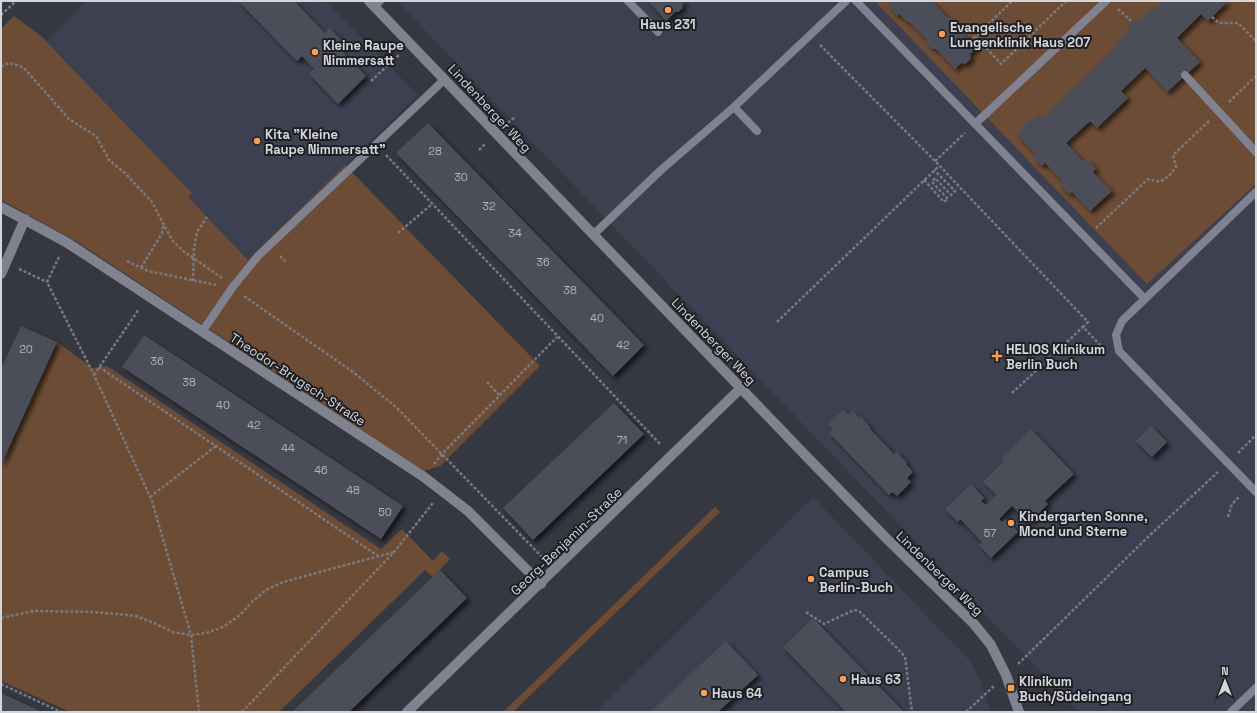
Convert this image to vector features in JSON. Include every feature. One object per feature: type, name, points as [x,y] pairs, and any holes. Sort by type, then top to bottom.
[{"type":"street","name":"Lindenberger Weg","points":[[375,3],[411,44],[571,212],[594,234],[888,540],[974,624],[991,645],[1006,674],[1019,712]]},
{"type":"street","name":"Theodor-Brugsch-Straße","points":[[1,207],[66,242],[424,477],[468,511],[541,584]]},
{"type":"street","points":[[1,274],[25,219]]},
{"type":"street","name":"Georg-Benjamin-Straße","points":[[407,712],[541,584],[741,388]]},
{"type":"lane","points":[[628,1],[658,32]]},
{"type":"lane","points":[[594,234],[661,170],[734,107],[846,1]]},
{"type":"lane","points":[[856,1],[1145,298]]},
{"type":"lane","points":[[975,124],[1106,1]]},
{"type":"lane","points":[[1185,75],[1256,152]]},
{"type":"lane","points":[[202,332],[232,288],[258,256],[445,79]]},
{"type":"lane","points":[[734,107],[757,131]]},
{"type":"lane","points":[[1256,192],[1122,321],[1116,335],[1119,351],[1256,492]]},
{"type":"lane","points":[[1231,712],[1256,688]]},
{"type":"path","points":[[1,15],[16,1]]},
{"type":"path","points":[[970,42],[1012,1]]},
{"type":"path","points":[[976,37],[1001,64],[1066,1]]},
{"type":"path","points":[[1116,6],[1131,21]]},
{"type":"path","points":[[1212,17],[1219,23],[1238,23],[1256,41]]},
{"type":"path","points":[[810,35],[935,161],[938,166],[1088,322],[1012,393]]},
{"type":"path","points":[[371,81],[411,44]]},
{"type":"path","points":[[1,67],[5,64],[15,64],[24,68],[69,119],[96,136],[109,160],[125,173],[152,202],[172,240],[183,252],[219,275],[232,288],[353,372],[397,408],[554,570]]},
{"type":"path","points":[[935,161],[975,124]]},
{"type":"path","points":[[376,144],[557,337],[672,456]]},
{"type":"path","points":[[1086,238],[1148,179],[1160,182],[1169,176],[1176,167],[1173,155]]},
{"type":"path","points":[[777,322],[938,166]]},
{"type":"path","points":[[924,180],[944,202],[948,199],[932,182],[935,178],[951,195],[955,190],[934,170]]},
{"type":"path","points":[[398,233],[432,204]]},
{"type":"path","points":[[193,281],[197,232],[207,217]]},
{"type":"path","points":[[141,268],[162,233],[164,223]]},
{"type":"path","points":[[48,282],[66,242]]},
{"type":"path","points":[[121,258],[148,271],[232,288]]},
{"type":"path","points":[[6,263],[48,282],[94,375],[150,497],[191,635],[199,712]]},
{"type":"path","points":[[94,375],[148,296]]},
{"type":"path","points":[[1083,327],[1104,349]]},
{"type":"path","points":[[424,477],[442,454],[557,337]]},
{"type":"path","points":[[99,367],[379,556]]},
{"type":"path","points":[[487,382],[499,396]]},
{"type":"path","points":[[1228,462],[1256,435]]},
{"type":"path","points":[[150,497],[216,446]]},
{"type":"path","points":[[966,712],[1219,471],[1224,475]]},
{"type":"path","points":[[242,712],[394,552],[442,490]]},
{"type":"path","points":[[1228,517],[1232,504],[1242,494],[1237,490]]},
{"type":"path","points":[[1,618],[34,611],[93,612],[136,616],[173,632],[191,635],[206,633],[223,627],[240,615],[266,590],[283,582],[394,552]]},
{"type":"path","points":[[806,612],[824,624],[854,610],[859,611],[905,657],[912,712]]},
{"type":"path","points":[[1,684],[61,712]]},
{"type":"shaded area","name":"Kita \"Kleine Raupe Nimmersatt\"","points":[[86,1],[326,1],[418,95],[248,260],[188,197],[192,193],[46,41]]},
{"type":"shaded area","name":"HELIOS Klinikum Berlin Buch","points":[[397,1],[1256,1],[1256,712],[1079,712]]},
{"type":"shaded area","points":[[875,1],[1256,1],[1256,184],[1147,284]]},
{"type":"shaded area","points":[[14,16],[41,36],[192,193],[188,197],[248,260],[345,165],[540,366],[440,466],[424,471],[74,240],[1,200],[1,29]]},
{"type":"shaded area","points":[[57,342],[92,368],[107,366],[381,549],[402,529],[433,561],[442,551],[450,559],[433,577],[425,570],[279,712],[70,712],[1,681],[1,465]]},
{"type":"shaded area","name":"Campus Berlin-Buch","points":[[813,497],[970,661],[980,680],[991,712],[596,712]]},
{"type":"shaded area","points":[[715,507],[720,512],[513,712],[503,712]]},
{"type":"building","name":"Kleine Raupe Nimmersatt","points":[[238,1],[294,1],[325,33],[330,28],[343,42],[338,47],[366,76],[338,104],[309,74],[314,69],[302,56],[297,61]]},
{"type":"building","name":"Haus 231","points":[[645,1],[686,1],[682,5],[683,8],[678,12],[675,12],[666,21],[649,2]]},
{"type":"building","name":"Evangelische Lungenklinik Haus 207","points":[[887,1],[932,1],[948,18],[951,18],[958,26],[958,29],[977,48],[970,54],[971,59],[965,64],[961,63],[955,69],[936,49],[933,49],[926,43],[926,39],[908,21],[907,22],[899,14],[897,16],[889,7],[891,5]]},
{"type":"building","points":[[1163,1],[1228,1],[1208,21],[1201,14],[1177,38],[1200,62],[1167,92],[1145,68],[1121,91],[1128,98],[1097,128],[1090,121],[1066,143],[1084,162],[1087,159],[1096,168],[1093,172],[1112,191],[1090,211],[1072,192],[1069,194],[1060,185],[1063,182],[1045,163],[1042,166],[1033,157],[1036,154],[1017,135],[1022,131],[1022,127],[1038,115],[1042,119],[1120,42],[1118,41],[1129,31],[1130,27],[1128,25],[1133,19],[1136,22],[1140,21],[1151,9],[1153,11]]},
{"type":"building","points":[[428,123],[644,345],[613,376],[396,153]]},
{"type":"building","points":[[21,326],[57,342],[1,465],[1,369]]},
{"type":"building","points":[[144,335],[403,506],[381,539],[122,367]]},
{"type":"building","points":[[614,403],[644,434],[533,540],[503,508]]},
{"type":"building","points":[[843,410],[848,415],[853,411],[859,418],[860,416],[871,428],[870,429],[894,454],[896,451],[913,472],[907,478],[911,482],[897,496],[892,492],[889,495],[829,433],[833,429],[828,424]]},
{"type":"building","points":[[1151,426],[1167,442],[1152,457],[1136,441]]},
{"type":"building","points":[[1031,429],[1074,474],[1045,501],[1048,504],[1029,523],[1012,506],[999,519],[1002,522],[1006,519],[1018,532],[991,558],[979,545],[982,542],[960,519],[958,522],[945,509],[971,484],[984,498],[981,501],[986,505],[996,495],[983,482],[1004,461],[1002,457]]},
{"type":"building","points":[[440,570],[467,598],[349,712],[292,712]]},
{"type":"building","name":"Haus 63","points":[[813,618],[903,711],[902,712],[846,712],[783,647]]},
{"type":"building","name":"Haus 64","points":[[726,641],[758,675],[718,712],[650,712]]},
{"type":"building","points":[[1,693],[42,712],[1,712]]},
{"type":"place","name":"Haus 231","points":[[668,10]]},
{"type":"place","name":"Evangelische Lungenklinik Haus 207","points":[[942,34]]},
{"type":"place","name":"Kleine Raupe Nimmersatt","points":[[315,52]]},
{"type":"place","name":"Kita \"Kleine Raupe Nimmersatt\"","points":[[257,141]]},
{"type":"place","name":"HELIOS Klinikum Berlin Buch","points":[[997,356]]},
{"type":"place","name":"Kindergarten Sonne, Mond und Sterne","points":[[1011,523]]},
{"type":"place","name":"Campus Berlin-Buch","points":[[811,579]]},
{"type":"place","name":"Haus 63","points":[[843,679]]},
{"type":"place","name":"Klinikum Buch/Südeingang","points":[[1011,688]]},
{"type":"place","name":"Haus 64","points":[[704,693]]}]
